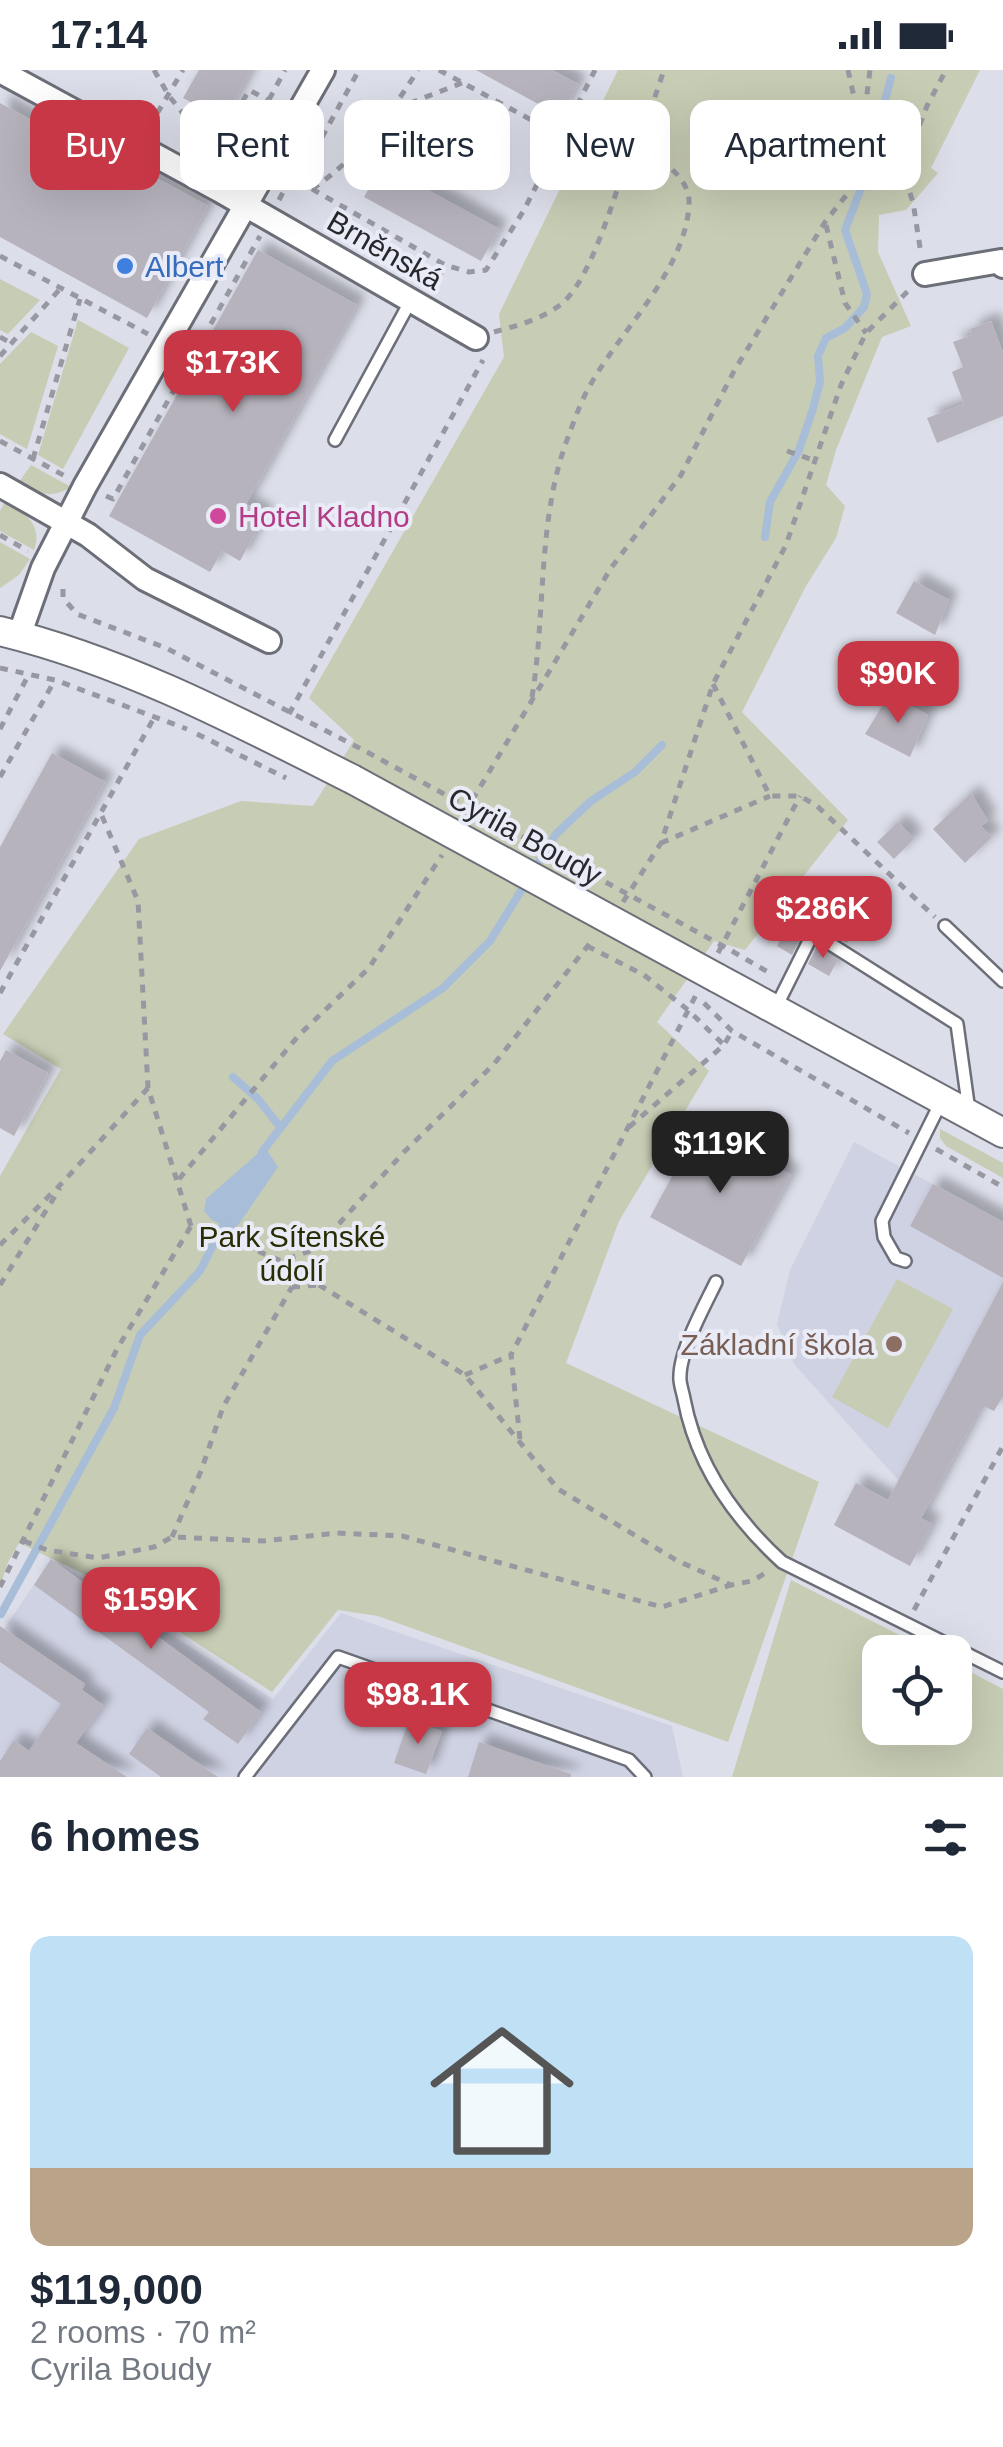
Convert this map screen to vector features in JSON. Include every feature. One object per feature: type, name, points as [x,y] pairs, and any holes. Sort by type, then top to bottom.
[{"type":"street","points":[[10,634],[66,522],[322,70]]},
{"type":"street","name":"Brněnská","points":[[0,71],[270,218],[476,338]]},
{"type":"street","points":[[925,274],[1001,261],[1003,266]]},
{"type":"street","points":[[0,486],[88,534],[145,579],[269,642]]},
{"type":"street","name":"Cyrila Boudy","points":[[10,634],[108,666],[200,703],[352,778],[1003,1133]]},
{"type":"lane","points":[[335,440],[411,300]]},
{"type":"lane","points":[[944,926],[1003,982]]},
{"type":"lane","points":[[774,1010],[813,933],[957,1024],[970,1116]]},
{"type":"lane","points":[[906,1262],[896,1258],[884,1237],[882,1221],[942,1100]]},
{"type":"lane","points":[[716,1282],[696,1324],[680,1375],[690,1430],[717,1486],[754,1536],[782,1562],[1003,1672]]},
{"type":"lane","points":[[246,1777],[338,1657],[629,1760],[645,1777]]},
{"type":"path","points":[[154,70],[180,109]]},
{"type":"path","points":[[160,110],[183,70]]},
{"type":"path","points":[[244,100],[250,90],[268,100],[284,70]]},
{"type":"path","points":[[324,134],[359,70]]},
{"type":"path","points":[[398,100],[418,70]]},
{"type":"path","points":[[438,70],[530,119]]},
{"type":"path","points":[[580,100],[594,70]]},
{"type":"path","points":[[654,100],[664,70]]},
{"type":"path","points":[[848,70],[855,100]]},
{"type":"path","points":[[866,100],[870,70]]},
{"type":"path","points":[[921,121],[946,70]]},
{"type":"path","points":[[418,100],[462,83]]},
{"type":"path","points":[[324,179],[344,163]]},
{"type":"path","points":[[531,705],[552,498],[565,445],[587,391],[660,282],[683,236],[690,202],[682,177],[670,168]]},
{"type":"path","points":[[106,496],[113,499],[284,190]]},
{"type":"path","points":[[314,190],[446,265],[469,272],[486,270],[535,190]]},
{"type":"path","points":[[289,714],[487,352],[476,338],[541,316],[563,303],[590,261],[616,190]]},
{"type":"path","points":[[457,828],[611,568],[681,475],[734,371],[848,190]]},
{"type":"path","points":[[622,905],[660,842],[713,684],[786,545],[841,385],[866,334],[925,274],[908,190]]},
{"type":"path","points":[[825,222],[845,303],[866,334]]},
{"type":"path","points":[[0,256],[140,331],[168,339]]},
{"type":"path","points":[[0,356],[60,289]]},
{"type":"path","points":[[0,441],[32,459],[80,299]]},
{"type":"path","points":[[0,337],[12,343]]},
{"type":"path","points":[[789,452],[816,461]]},
{"type":"path","points":[[0,536],[47,560]]},
{"type":"path","points":[[66,580],[63,598],[78,614],[166,648],[367,752],[788,984]]},
{"type":"path","points":[[0,668],[55,680],[156,716],[289,779]]},
{"type":"path","points":[[0,729],[28,674]]},
{"type":"path","points":[[0,778],[55,680]]},
{"type":"path","points":[[713,684],[770,796]]},
{"type":"path","points":[[0,993],[156,716]]},
{"type":"path","points":[[660,842],[770,796],[800,796],[856,840],[944,926]]},
{"type":"path","points":[[520,1439],[511,1355],[800,796]]},
{"type":"path","points":[[0,1588],[117,1349],[191,1226],[148,1088],[138,901],[102,816]]},
{"type":"path","points":[[178,1180],[299,1035],[369,968],[448,844]]},
{"type":"path","points":[[191,1226],[281,1261],[316,1250],[404,1152],[494,1064],[599,932]]},
{"type":"path","points":[[588,946],[644,975],[688,1010],[724,1046]]},
{"type":"path","points":[[704,1002],[732,1031],[1003,1187]]},
{"type":"path","points":[[626,1129],[724,1046],[732,1031]]},
{"type":"path","points":[[0,1244],[64,1181],[148,1088]]},
{"type":"path","points":[[0,1285],[64,1181]]},
{"type":"path","points":[[316,1250],[319,1285]]},
{"type":"path","points":[[281,1261],[292,1287]]},
{"type":"path","points":[[292,1287],[319,1285],[465,1375],[558,1489],[676,1560],[731,1586]]},
{"type":"path","points":[[24,1541],[48,1550],[98,1558],[154,1547],[172,1536],[224,1407],[292,1287]]},
{"type":"path","points":[[465,1375],[511,1355]]},
{"type":"path","points":[[906,1624],[1003,1446]]},
{"type":"path","points":[[172,1536],[263,1541],[337,1534],[402,1536],[662,1607],[752,1581],[782,1562]]},
{"type":"shaded area","name":"Základní škola","points":[[854,1142],[1003,1222],[1003,1396],[994,1411],[982,1406],[929,1498],[920,1517],[932,1524],[910,1566],[834,1525],[856,1483],[890,1501],[899,1481],[794,1364],[777,1324],[790,1270]]},
{"type":"shaded area","points":[[51,1559],[273,1699],[341,1613],[672,1726],[683,1777],[0,1777],[0,1635]]},
{"type":"green space","name":"Park Sítenské údolí","points":[[618,70],[980,70],[931,168],[938,173],[906,210],[879,215],[878,252],[911,326],[882,337],[836,450],[826,485],[845,506],[836,538],[806,586],[742,712],[848,820],[745,950],[714,941],[657,1022],[709,1071],[619,1221],[566,1363],[819,1482],[728,1742],[378,1616],[338,1610],[272,1692],[109,1586],[19,1543],[0,1587],[0,1176],[61,1069],[3,1034],[139,839],[241,801],[313,806],[354,740],[309,698],[504,357],[499,314],[559,190],[670,190],[670,100],[603,100]]},
{"type":"green space","points":[[0,279],[40,300],[8,334],[0,330]]},
{"type":"green space","points":[[78,320],[129,348],[63,469],[38,455]]},
{"type":"green space","points":[[31,332],[58,346],[27,449],[0,434],[0,364]]},
{"type":"green space","points":[[31,465],[71,487],[51,494],[26,486],[19,482]]},
{"type":"green space","points":[[5,502],[34,526],[34,550],[0,531],[0,511]]},
{"type":"green space","points":[[0,542],[30,559],[19,575],[0,588]]},
{"type":"green space","points":[[940,1129],[1003,1163],[1003,1178],[946,1146]]},
{"type":"green space","points":[[897,1279],[953,1309],[888,1428],[832,1397]]},
{"type":"green space","points":[[791,1580],[899,1635],[862,1635],[862,1745],[972,1745],[972,1673],[1003,1689],[1003,1777],[732,1777]]},
{"type":"water","points":[[265,1147],[278,1167],[239,1224],[232,1230],[212,1220],[204,1211],[206,1199]]},
{"type":"building","points":[[199,70],[251,70],[235,100],[183,98]]},
{"type":"building","points":[[476,70],[552,70],[578,84],[569,100],[531,100]]},
{"type":"building","points":[[0,103],[30,119],[30,190],[160,190],[160,180],[208,206],[147,318],[0,237]]},
{"type":"building","points":[[368,190],[428,190],[499,229],[481,261],[364,197]]},
{"type":"building","points":[[258,250],[357,305],[246,504],[265,514],[240,561],[222,551],[210,572],[109,516]]},
{"type":"building","points":[[991,321],[1003,353],[1003,416],[937,443],[927,418],[964,404],[952,372],[963,367],[953,342],[972,335],[970,329]]},
{"type":"building","points":[[914,581],[949,600],[935,635],[896,613]]},
{"type":"building","points":[[889,695],[928,715],[910,757],[865,734]]},
{"type":"building","points":[[52,753],[105,782],[0,971],[0,847]]},
{"type":"building","points":[[971,793],[988,821],[981,826],[992,837],[965,863],[933,829]]},
{"type":"building","points":[[898,822],[914,839],[894,859],[877,842]]},
{"type":"building","points":[[801,902],[827,917],[830,911],[857,926],[847,943],[812,924],[805,929],[792,955],[777,946]]},
{"type":"building","points":[[817,946],[838,960],[829,976],[808,964]]},
{"type":"building","points":[[6,1050],[48,1073],[14,1136],[0,1128],[0,1061]]},
{"type":"building","points":[[700,1125],[791,1175],[741,1266],[650,1217]]},
{"type":"building","points":[[933,1184],[1003,1222],[1003,1278],[910,1226]]},
{"type":"building","points":[[1003,1282],[1003,1396],[994,1411],[982,1405],[921,1518],[932,1524],[910,1566],[834,1525],[856,1483],[888,1500]]},
{"type":"building","points":[[51,1559],[261,1712],[238,1744],[203,1719],[209,1712],[34,1585]]},
{"type":"building","points":[[0,1626],[85,1684],[82,1690],[103,1705],[76,1743],[127,1777],[0,1777],[0,1761],[14,1740],[29,1751],[61,1704],[0,1662]]},
{"type":"building","points":[[409,1720],[442,1731],[426,1774],[394,1763]]},
{"type":"building","points":[[147,1728],[218,1777],[161,1777],[129,1754]]},
{"type":"building","points":[[479,1742],[571,1774],[571,1777],[468,1777]]},
{"type":"waterway","points":[[765,537],[770,502],[799,450],[812,412],[820,382],[818,356],[826,338],[845,328],[864,307],[867,294],[845,230],[863,183],[891,78]]},
{"type":"waterway","points":[[262,1152],[332,1061],[443,988],[490,941],[556,834],[591,801],[635,772],[662,745]]},
{"type":"waterway","points":[[233,1077],[258,1099],[280,1127]]},
{"type":"waterway","points":[[1,1614],[114,1408],[140,1335],[200,1271],[227,1217]]},
{"type":"place","name":"Albert","points":[[125,266]]},
{"type":"place","name":"Hotel Kladno","points":[[218,516]]},
{"type":"place","name":"Základní škola","points":[[894,1344]]}]
